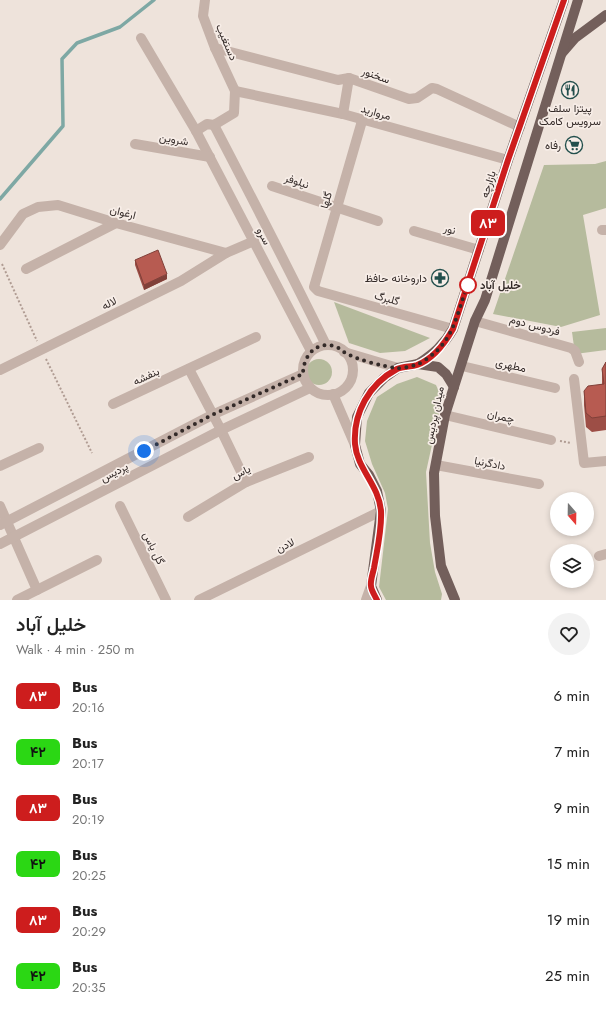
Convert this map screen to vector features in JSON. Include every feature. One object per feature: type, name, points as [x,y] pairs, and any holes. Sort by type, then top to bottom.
[{"type":"main road","name":"بازارچه","points":[[418,364],[434,353],[446,341],[453,329],[508,160],[564,0]]},
{"type":"main road","points":[[454,387],[475,322],[485,300],[518,197],[559,56],[578,0]]},
{"type":"main road","points":[[559,56],[576,38],[606,16]]},
{"type":"main road","name":"میدان پردیس","points":[[371,586],[381,511],[376,491],[369,475],[360,464],[355,445],[358,417],[363,403],[369,393],[384,378],[398,368],[418,364],[438,367],[446,374],[454,387],[445,415],[434,476],[435,516],[439,556],[444,576],[453,598]]},
{"type":"main road","points":[[371,586],[377,600]]},
{"type":"street","name":"دستغیب","points":[[205,0],[203,16],[215,48],[235,92]]},
{"type":"street","name":"سرو","points":[[141,38],[196,131],[311,351]]},
{"type":"street","name":"سخنور","points":[[215,48],[338,80],[349,78],[409,99],[417,98],[432,88],[437,89],[520,127]]},
{"type":"street","points":[[343,114],[349,78]]},
{"type":"street","points":[[196,131],[207,124],[214,125],[234,113],[235,92]]},
{"type":"street","name":"مروارید","points":[[235,92],[343,114],[362,121],[508,160]]},
{"type":"street","name":"گلها","points":[[314,287],[362,121]]},
{"type":"street","name":"سرو","points":[[214,125],[291,271],[326,345]]},
{"type":"street","name":"شروین","points":[[135,144],[210,157]]},
{"type":"street","name":"نیلوفر","points":[[272,186],[378,221]]},
{"type":"street","points":[[230,196],[246,188]]},
{"type":"street","name":"ارغوان","points":[[0,245],[23,214],[38,207],[58,205],[116,223],[226,253]]},
{"type":"street","points":[[26,269],[116,223]]},
{"type":"street","name":"نور","points":[[414,231],[479,250]]},
{"type":"street","points":[[226,253],[254,241]]},
{"type":"street","name":"لاله","points":[[0,370],[181,281],[226,253]]},
{"type":"street","name":"گلبرگ","points":[[314,287],[318,291],[453,329]]},
{"type":"street","name":"فردوس دوم","points":[[475,322],[571,348],[575,351],[579,362]]},
{"type":"street","name":"بنفشه","points":[[113,404],[256,337]]},
{"type":"street","points":[[344,352],[352,362],[351,379],[347,386],[333,394],[317,393],[310,388],[303,374],[304,362],[311,351],[326,345],[334,346],[344,352],[398,368]]},
{"type":"street","name":"مطهری","points":[[462,366],[555,388]]},
{"type":"street","points":[[189,369],[246,482]]},
{"type":"street","name":"پردیس","points":[[4,523],[212,415],[303,374]]},
{"type":"street","points":[[574,379],[581,445],[585,464],[606,461]]},
{"type":"street","name":"پردیس","points":[[0,544],[221,430],[310,388]]},
{"type":"street","points":[[333,394],[355,445]]},
{"type":"street","name":"چمران","points":[[445,415],[550,440]]},
{"type":"street","points":[[0,466],[39,448]]},
{"type":"street","name":"یاس","points":[[188,517],[246,482],[309,457]]},
{"type":"street","name":"دادگرنیا","points":[[436,465],[539,484]]},
{"type":"street","points":[[0,506],[4,523],[15,536],[38,590]]},
{"type":"street","name":"گل یاس","points":[[120,506],[166,600]]},
{"type":"street","name":"لادن","points":[[199,600],[381,511]]},
{"type":"street","points":[[17,600],[97,560]]},
{"type":"street","points":[[366,600],[371,586]]},
{"type":"path","points":[[550,440],[581,445]]},
{"type":"green space","points":[[606,161],[606,208],[583,215],[600,315],[561,327],[493,314],[544,165],[595,164]]},
{"type":"green space","points":[[334,302],[430,338],[405,351],[380,353],[349,343]]},
{"type":"green space","points":[[606,328],[606,350],[575,354],[572,332]]},
{"type":"green space","points":[[319,359],[328,363],[332,372],[328,381],[319,385],[310,381],[306,372],[310,363]]},
{"type":"green space","points":[[417,377],[436,385],[442,399],[426,472],[430,543],[435,572],[442,594],[441,600],[386,600],[379,587],[388,509],[385,493],[372,464],[365,441],[367,421],[377,397],[397,384]]},
{"type":"building","points":[[158,250],[167,274],[144,285],[135,260]]},
{"type":"building","points":[[606,362],[606,416],[592,418],[586,413],[584,391],[588,386],[604,384],[602,369]]},
{"type":"waterway","points":[[0,199],[63,126],[62,59],[77,43],[120,27],[154,0]]},
{"type":"bus line","name":"۸۳","points":[[377,600],[371,586],[380,530],[381,511],[376,491],[369,475],[360,464],[355,445],[358,417],[363,403],[369,393],[384,378],[398,368],[418,364],[434,353],[446,341],[453,329],[508,160],[564,0]]},
{"type":"place","name":"پیتزا سلف سرویس کامک","points":[[570,90]]},
{"type":"place","name":"رفاه","points":[[574,145]]},
{"type":"place","name":"داروخانه حافظ","points":[[440,278]]},
{"type":"place","name":"خلیل آباد","points":[[468,285]]},
{"type":"route","points":[[144,451],[212,415],[303,374],[303,366],[306,358],[311,351],[318,347],[326,345],[334,346],[342,349],[344,352],[370,361],[398,368],[418,364],[434,353],[446,341],[453,329],[468,285]]}]
